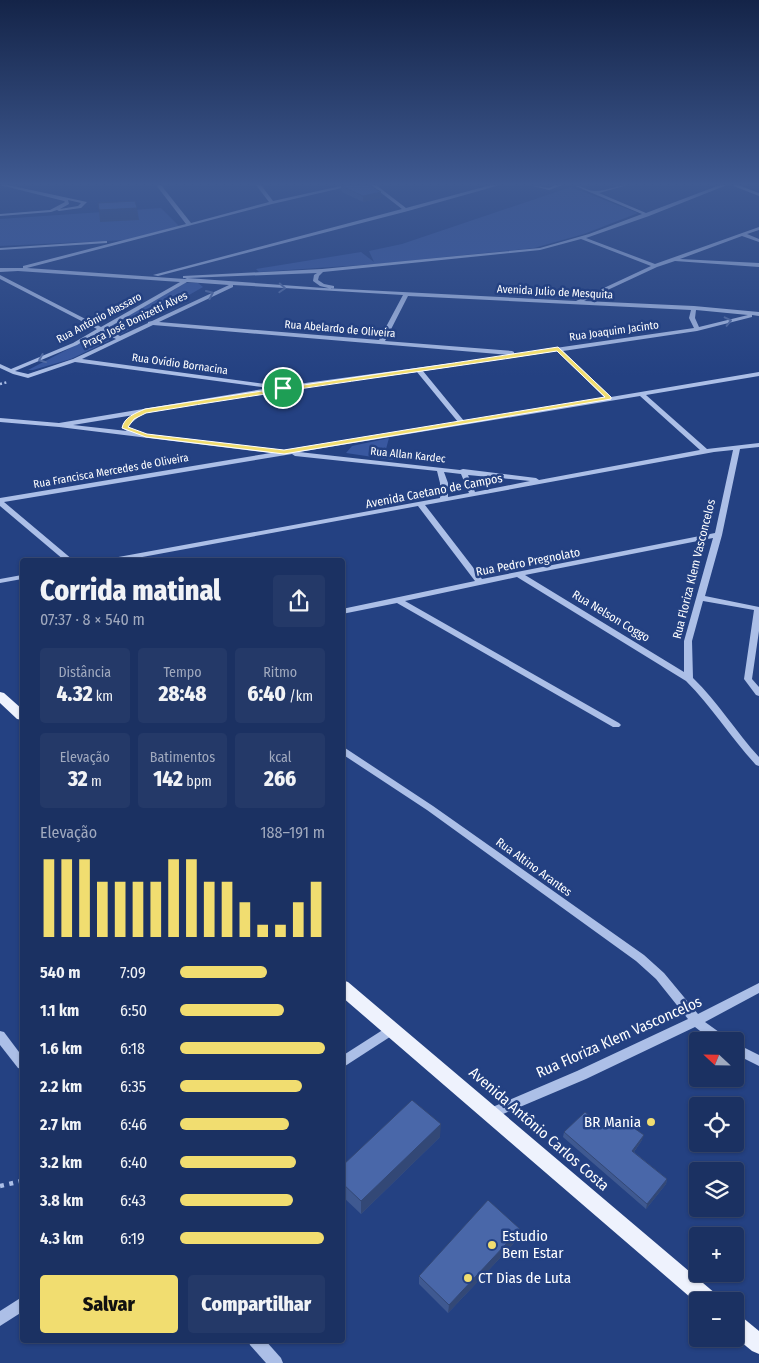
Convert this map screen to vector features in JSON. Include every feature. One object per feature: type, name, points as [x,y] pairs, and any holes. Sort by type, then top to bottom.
[{"type":"main road","points":[[3,702],[20,715]]},
{"type":"main road","name":"Avenida Antônio Carlos Costa","points":[[345,990],[492,1113],[699,1292]]},
{"type":"main road","points":[[744,1332],[759,1344]]},
{"type":"street","points":[[18,269],[96,249]]},
{"type":"street","points":[[149,277],[259,249]]},
{"type":"street","points":[[0,270],[18,269],[190,278],[214,274],[322,271],[535,249]]},
{"type":"street","points":[[610,249],[655,266]]},
{"type":"street","points":[[574,303],[655,266],[702,249]]},
{"type":"street","points":[[673,259],[759,265]]},
{"type":"street","points":[[190,278],[189,271],[197,265]]},
{"type":"street","name":"Avenida Julio de Mesquita","points":[[322,271],[315,277],[318,282],[327,286],[349,290]]},
{"type":"street","points":[[208,283],[207,279],[214,274]]},
{"type":"street","name":"Praça José Donizetti Alves","points":[[10,371],[28,376],[75,360],[233,285],[242,280],[245,274]]},
{"type":"street","points":[[0,277],[119,338]]},
{"type":"street","points":[[190,278],[208,283],[233,285]]},
{"type":"street","name":"Rua Antônio Massaro","points":[[10,371],[51,355],[101,330],[190,278]]},
{"type":"street","name":"Avenida Julio de Mesquita","points":[[233,285],[694,308],[759,314]]},
{"type":"street","points":[[381,342],[406,294]]},
{"type":"street","points":[[694,308],[692,318],[697,328]]},
{"type":"street","name":"Rua Joaquim Jacinto","points":[[59,425],[283,388],[419,370],[697,328],[759,314]]},
{"type":"street","name":"Rua Abelardo de Oliveira","points":[[150,323],[528,354]]},
{"type":"street","points":[[558,349],[609,398]]},
{"type":"street","name":"Rua Ovídio Bornacina","points":[[75,360],[283,388]]},
{"type":"street","points":[[0,366],[10,371]]},
{"type":"street","points":[[419,370],[462,423]]},
{"type":"street","name":"Rua Francisca Mercedes de Oliveira","points":[[0,501],[759,374]]},
{"type":"street","points":[[641,393],[706,452]]},
{"type":"street","points":[[145,411],[132,418],[125,428],[146,436]]},
{"type":"street","name":"Rua Allan Kardec","points":[[0,420],[59,425],[546,481]]},
{"type":"street","name":"Avenida Caetano de Campos","points":[[124,558],[706,452],[759,445]]},
{"type":"street","name":"Rua Floriza Klem Vasconcelos","points":[[689,679],[688,641],[718,535],[737,447]]},
{"type":"street","points":[[440,469],[444,482],[444,500]]},
{"type":"street","points":[[464,471],[473,495]]},
{"type":"street","points":[[0,501],[67,558]]},
{"type":"street","points":[[421,505],[480,582]]},
{"type":"street","name":"Rua Pedro Pregnolato","points":[[345,611],[480,582],[718,535]]},
{"type":"street","name":"Rua Nelson Coggo","points":[[520,575],[689,679]]},
{"type":"street","points":[[0,582],[20,577]]},
{"type":"street","points":[[701,598],[758,609],[748,679],[759,693]]},
{"type":"street","points":[[398,600],[616,725]]},
{"type":"street","points":[[689,679],[701,691],[759,763]]},
{"type":"street","name":"Rua Altino Arantes","points":[[345,752],[430,808],[640,958],[660,976],[696,1021],[710,1032]]},
{"type":"street","name":"Rua Floriza Klem Vasconcelos","points":[[492,1113],[519,1099],[592,1070],[696,1021],[759,988]]},
{"type":"street","points":[[345,1061],[392,1029]]},
{"type":"street","points":[[0,1036],[20,1061]]},
{"type":"street","points":[[744,1053],[759,1061]]},
{"type":"street","points":[[0,1319],[20,1305]]},
{"type":"street","points":[[258,1343],[276,1363]]},
{"type":"path","points":[[0,1186],[20,1181]]},
{"type":"shaded area","points":[[380,249],[528,249],[376,264],[259,272],[256,269],[361,252],[374,262],[369,251]]},
{"type":"shaded area","points":[[185,283],[198,283],[203,287],[114,338],[71,359],[28,370],[99,333]]},
{"type":"shaded area","points":[[389,438],[386,449],[393,460],[346,453],[352,446]]},
{"type":"building","points":[[412,1100],[441,1124],[361,1201],[345,1186],[345,1163]]},
{"type":"building","points":[[585,1112],[604,1128],[618,1117],[644,1135],[632,1151],[667,1179],[647,1204],[564,1132]]},
{"type":"building","points":[[488,1200],[520,1229],[449,1305],[419,1276]]},
{"type":"place","name":"BR Mania","points":[[651,1122]]},
{"type":"place","name":"Estudio Bem Estar","points":[[492,1245]]},
{"type":"place","name":"CT Dias de Luta","points":[[468,1278]]},
{"type":"route","points":[[558,349],[609,398],[284,452],[146,436],[125,428],[132,418],[145,411],[283,388],[558,349]]}]
